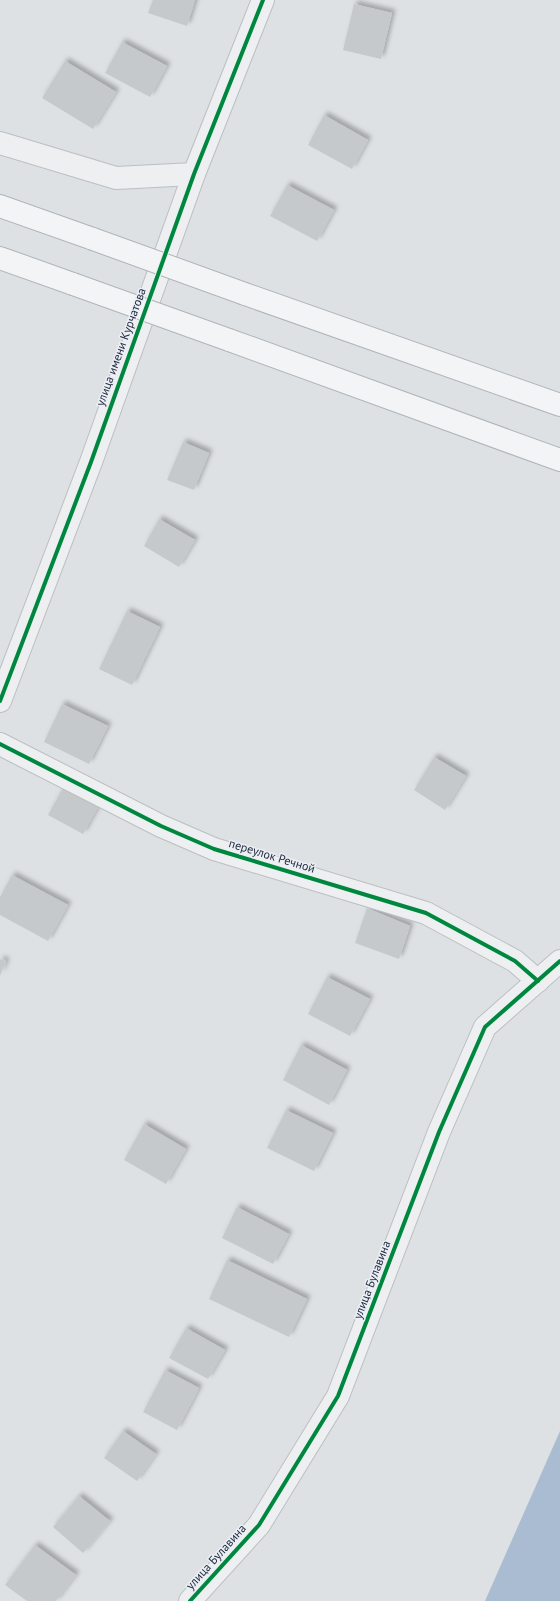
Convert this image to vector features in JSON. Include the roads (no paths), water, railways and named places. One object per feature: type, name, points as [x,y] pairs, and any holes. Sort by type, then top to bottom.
[{"type":"highway","points":[[0,206],[560,405]]},
{"type":"highway","points":[[0,258],[560,460]]},
{"type":"street","name":"улица имени Курчатова","points":[[0,701],[91,462],[194,174],[263,0]]},
{"type":"street","points":[[0,143],[116,178],[194,174]]},
{"type":"street","name":"переулок Речной","points":[[0,744],[162,826],[214,849],[426,913],[515,961],[538,981]]},
{"type":"street","name":"улица Булавина","points":[[190,1601],[259,1525],[338,1396],[439,1132],[485,1027],[559,962]]},
{"type":"water","points":[[560,1431],[560,1601],[485,1601]]}]
